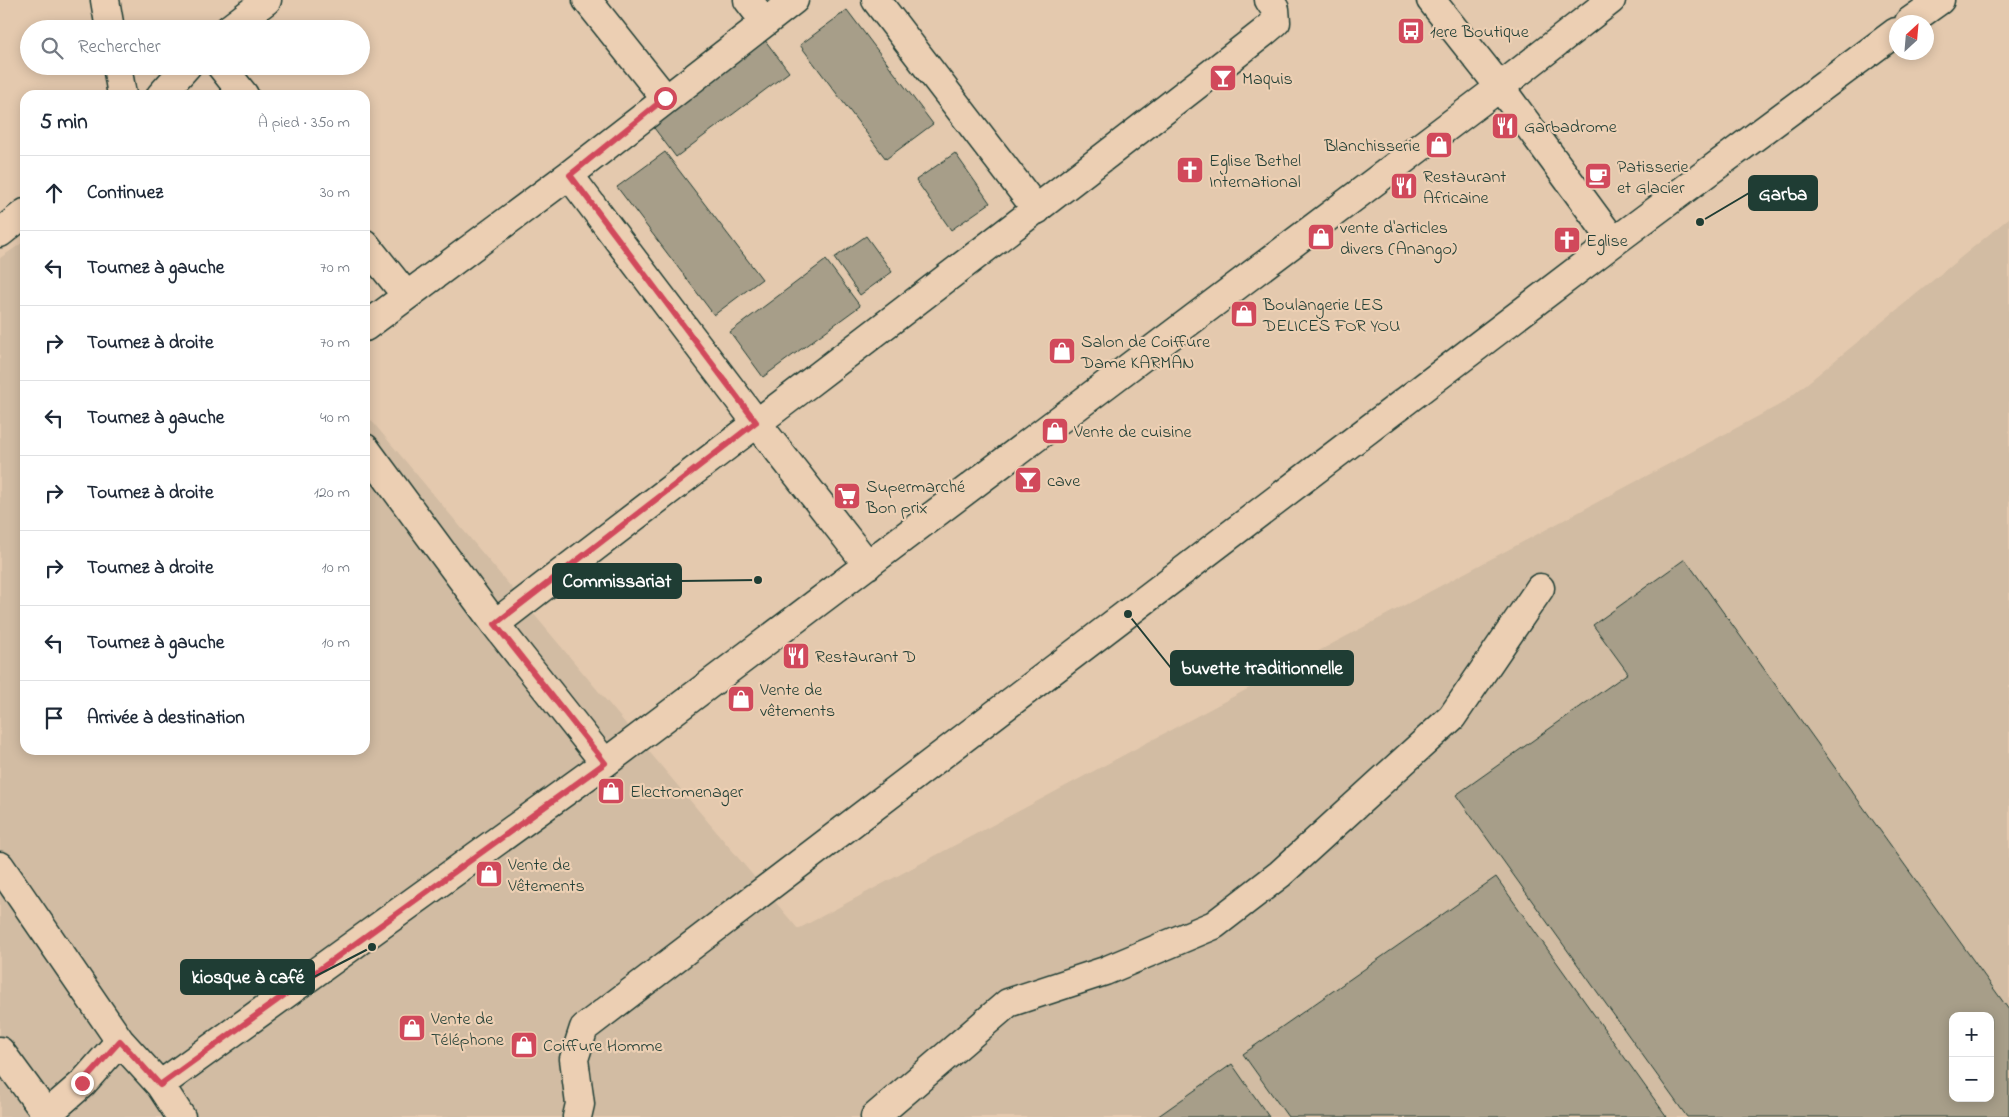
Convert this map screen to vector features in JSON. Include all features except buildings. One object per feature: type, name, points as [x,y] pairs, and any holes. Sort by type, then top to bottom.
[{"type":"street","points":[[106,0],[109,20]]},
{"type":"street","points":[[241,20],[267,0]]},
{"type":"street","points":[[587,0],[665,98]]},
{"type":"street","points":[[748,0],[765,22]]},
{"type":"street","points":[[370,323],[570,175],[665,98],[794,0]]},
{"type":"street","points":[[876,0],[1038,210]]},
{"type":"street","points":[[495,624],[756,422],[1038,210],[1270,28],[1276,22],[1275,9],[1269,0]]},
{"type":"street","points":[[1430,0],[1500,88],[1614,242]]},
{"type":"street","points":[[160,1085],[605,763],[1500,88],[1611,0]]},
{"type":"street","points":[[1919,15],[1940,0]]},
{"type":"street","points":[[577,1117],[580,1104],[574,1059],[584,1028],[1614,242],[1889,37]]},
{"type":"street","points":[[119,75],[121,90]]},
{"type":"street","points":[[165,90],[179,75]]},
{"type":"street","points":[[228,75],[240,90]]},
{"type":"street","points":[[570,175],[756,422],[868,565]]},
{"type":"street","points":[[0,233],[20,217]]},
{"type":"street","points":[[370,250],[406,295]]},
{"type":"street","points":[[370,455],[495,624],[605,763]]},
{"type":"street","points":[[876,1117],[1008,1003],[1105,971],[1214,925],[1280,874],[1452,717],[1540,588]]},
{"type":"street","points":[[0,866],[120,1041],[160,1085],[181,1117]]},
{"type":"street","points":[[0,1051],[46,1116],[82,1083],[120,1041]]},
{"type":"shaded area","points":[[2009,218],[2009,1117],[0,1117],[0,258],[20,244],[20,755],[370,755],[370,419],[798,929],[1783,403]]},
{"type":"place","name":"1ere Boutique","points":[[1411,31]]},
{"type":"place","name":"Maquis","points":[[1223,78]]},
{"type":"place","name":"Garbadrome","points":[[1505,126]]},
{"type":"place","name":"Blanchisserie","points":[[1439,145]]},
{"type":"place","name":"Eglise Bethel International","points":[[1190,170]]},
{"type":"place","name":"Patisserie et Glacier","points":[[1598,176]]},
{"type":"place","name":"Restaurant Africaine","points":[[1404,186]]},
{"type":"place","name":"Garba","points":[[1700,222]]},
{"type":"place","name":"vente d'articles divers (Anango)","points":[[1321,237]]},
{"type":"place","name":"Eglise","points":[[1567,240]]},
{"type":"place","name":"Boulangerie LES DELICES FOR YOU","points":[[1244,314]]},
{"type":"place","name":"Salon de Coiffure Dame KARMAN","points":[[1062,351]]},
{"type":"place","name":"Vente de cuisine","points":[[1055,431]]},
{"type":"place","name":"cave","points":[[1028,480]]},
{"type":"place","name":"Supermarché Bon prix","points":[[847,496]]},
{"type":"place","name":"Commissariat","points":[[758,580]]},
{"type":"place","name":"buvette traditionnelle","points":[[1128,614]]},
{"type":"place","name":"Restaurant D","points":[[796,656]]},
{"type":"place","name":"Vente de vêtements","points":[[741,699]]},
{"type":"place","name":"Electromenager","points":[[611,791]]},
{"type":"place","name":"Vente de Vêtements","points":[[489,874]]},
{"type":"place","name":"kiosque à café","points":[[372,947]]},
{"type":"place","name":"Vente de Téléphone","points":[[412,1028]]},
{"type":"place","name":"Coiffure Homme","points":[[524,1045]]},
{"type":"route","points":[[82,1083],[120,1041],[160,1085],[605,763],[495,624],[756,422],[570,175],[665,98]]}]
